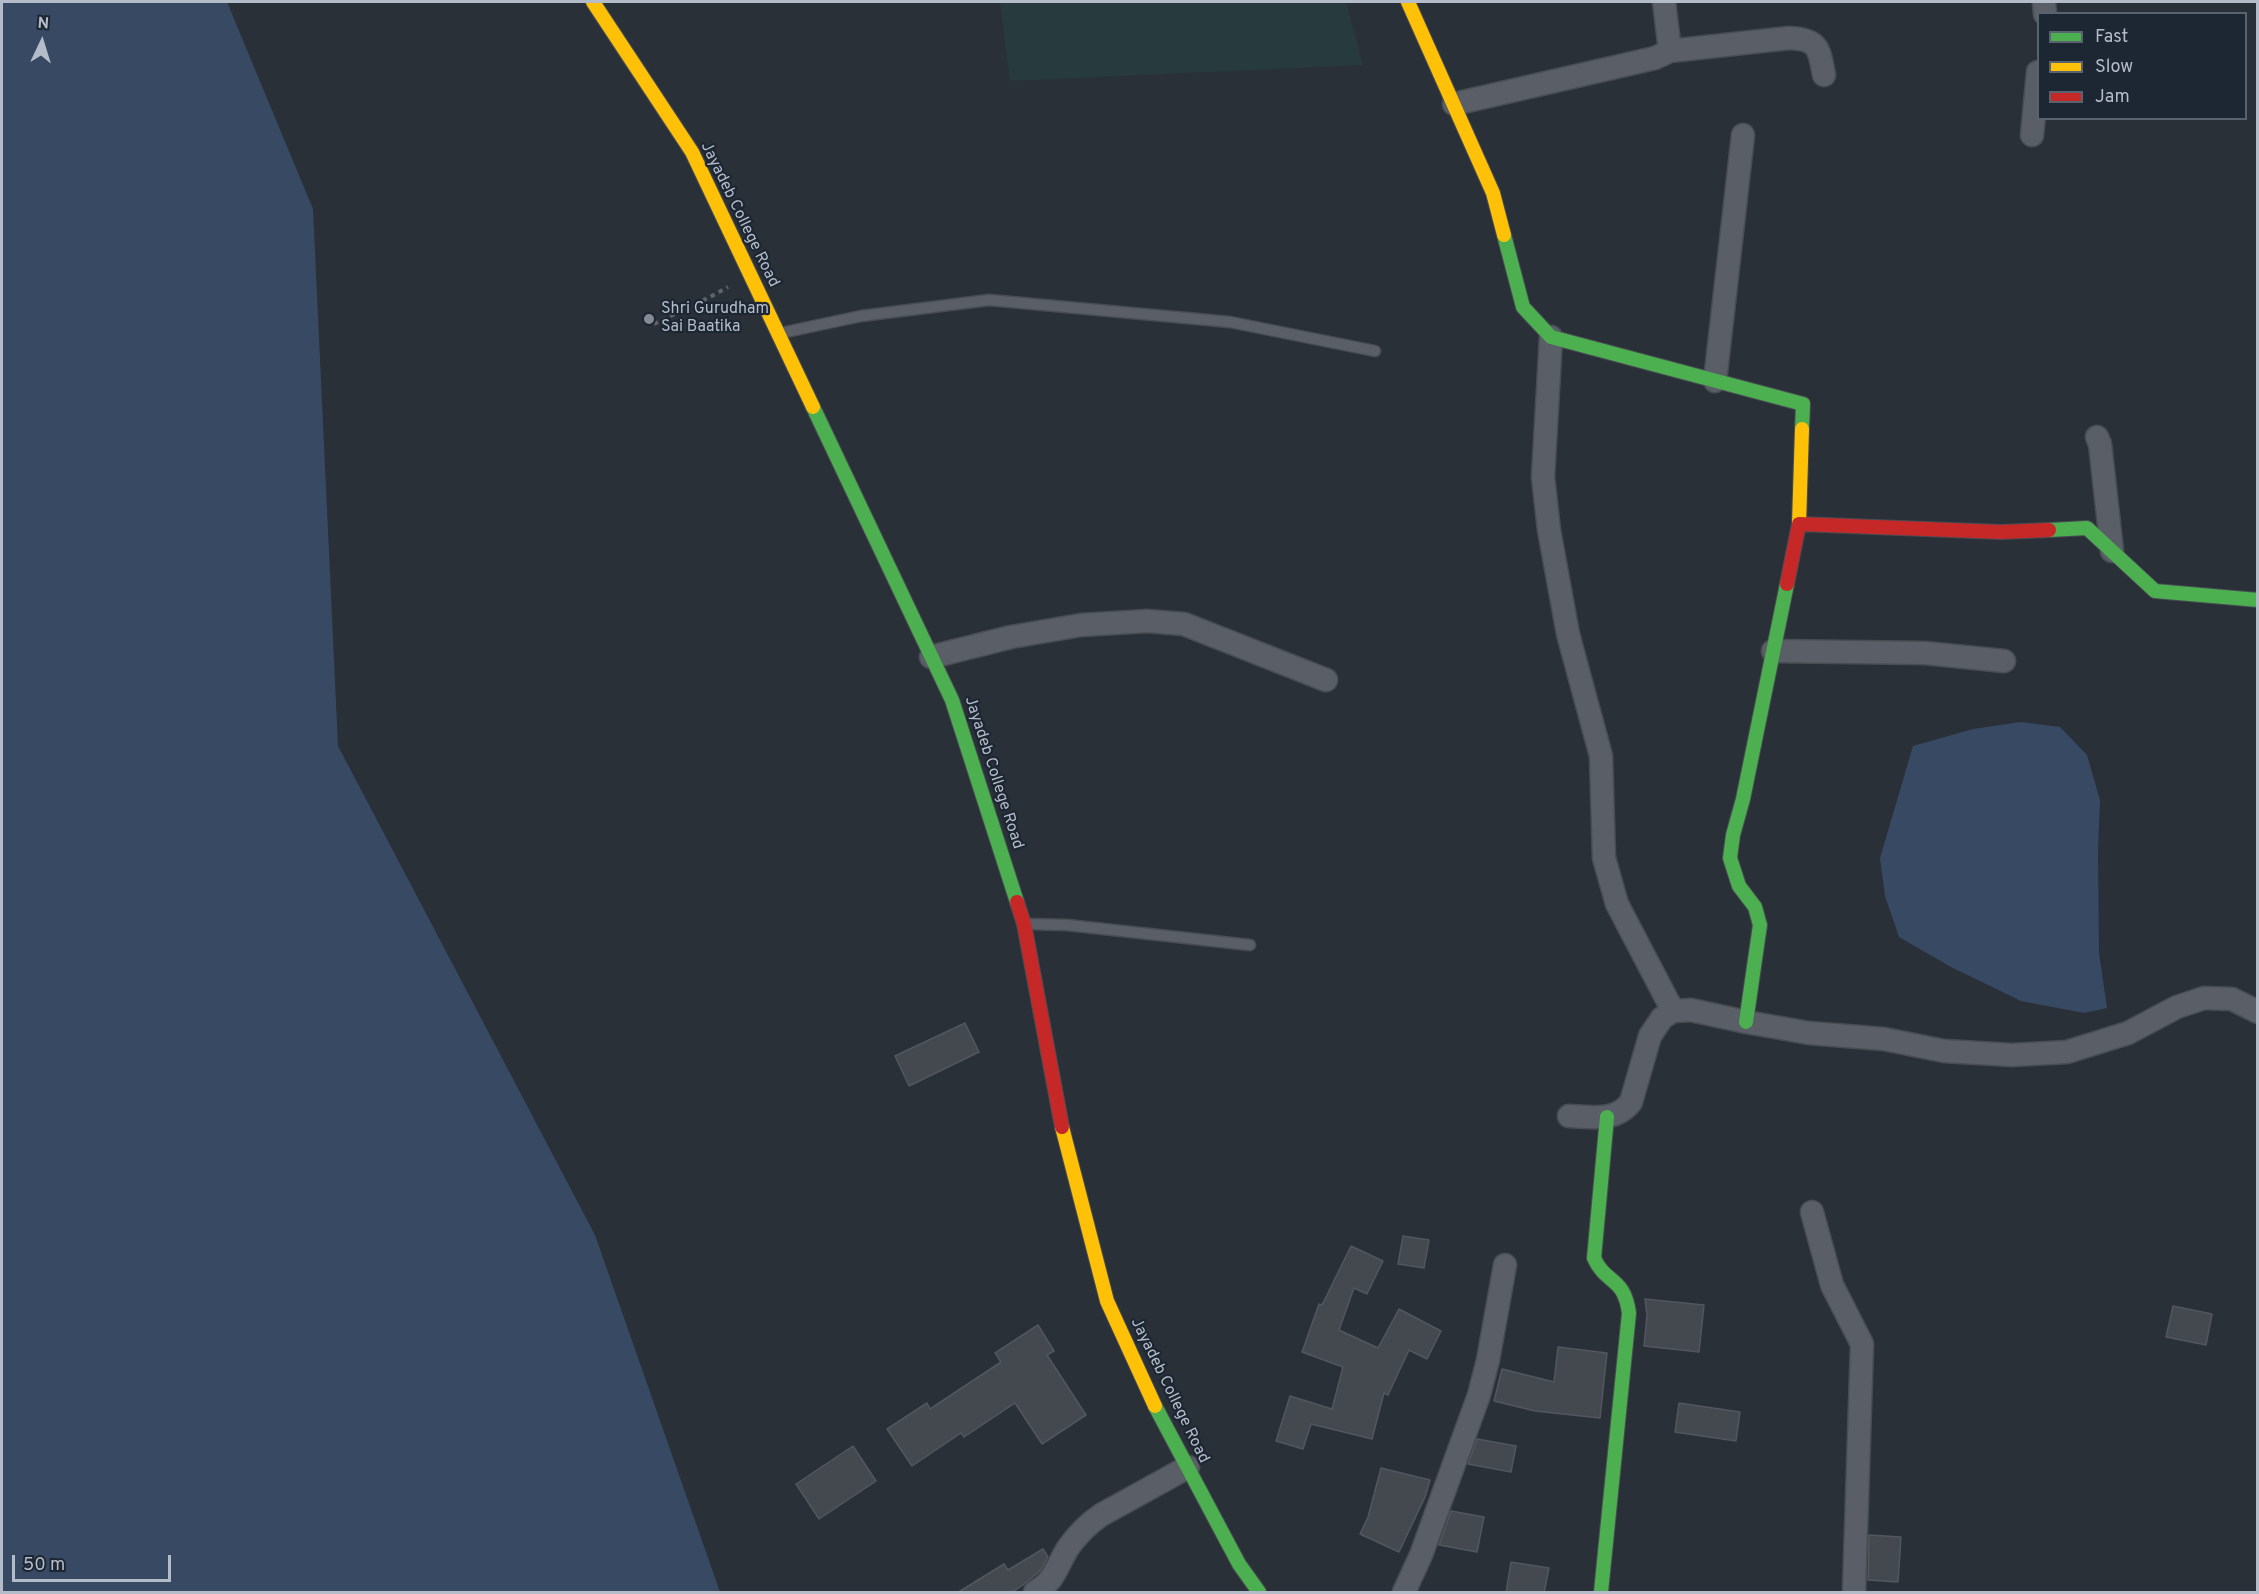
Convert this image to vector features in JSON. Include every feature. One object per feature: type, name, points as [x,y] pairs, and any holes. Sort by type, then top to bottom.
[{"type":"street","name":"Jayadeb College Road","points":[[593,2],[692,152],[952,700],[1024,924],[1057,1108],[1107,1301],[1144,1385],[1239,1564],[1259,1593]]},
{"type":"street","points":[[1408,2],[1493,193],[1523,307],[1551,337],[1803,404],[1800,524],[1730,858],[1739,886],[1755,907],[1760,925],[1746,1022]]},
{"type":"street","points":[[1664,2],[1670,51]]},
{"type":"street","points":[[1454,104],[1655,58],[1670,51],[1789,38],[1805,39],[1814,43],[1820,51],[1824,75]]},
{"type":"street","points":[[2032,135],[2037,82]]},
{"type":"street","points":[[1715,381],[1743,135]]},
{"type":"street","points":[[1551,337],[1543,477],[1549,530],[1568,634],[1601,756],[1604,858],[1617,904],[1673,1011]]},
{"type":"street","points":[[2097,437],[2100,444],[2112,550]]},
{"type":"street","points":[[1800,524],[2001,532],[2087,528],[2155,591],[2258,600]]},
{"type":"street","points":[[931,657],[1011,637],[1081,625],[1147,621],[1184,624],[1326,680]]},
{"type":"street","points":[[1773,651],[1925,653],[2004,661]]},
{"type":"street","points":[[1569,1116],[1607,1117],[1624,1111],[1631,1102],[1650,1036],[1662,1018],[1673,1011],[1691,1010],[1746,1022],[1809,1032],[1884,1039],[1944,1051],[2012,1055],[2067,1052],[2128,1033],[2177,1007],[2204,998],[2232,999],[2258,1012]]},
{"type":"street","points":[[1601,1593],[1629,1313],[1624,1289],[1619,1282],[1596,1265],[1594,1258],[1607,1117]]},
{"type":"street","points":[[1812,1212],[1832,1285],[1854,1324],[1862,1344],[1854,1593]]},
{"type":"street","points":[[1404,1593],[1421,1554],[1479,1395],[1488,1360],[1505,1265]]},
{"type":"street","points":[[1035,1593],[1049,1583],[1066,1551],[1089,1524],[1101,1515],[1188,1467]]},
{"type":"lane","points":[[778,333],[861,316],[989,300],[1230,322],[1375,351]]},
{"type":"lane","points":[[1024,924],[1067,925],[1250,945]]},
{"type":"path","points":[[654,324],[710,297],[749,274]]},
{"type":"green space","points":[[1000,2],[1346,2],[1363,65],[1010,81]]},
{"type":"water","points":[[2,2],[227,2],[313,209],[338,746],[595,1235],[720,1592],[2,1592]]},
{"type":"water","points":[[2021,722],[2060,727],[2087,755],[2100,800],[2099,953],[2107,1008],[2084,1013],[2021,1001],[1951,967],[1899,937],[1885,896],[1880,858],[1913,746],[1973,729]]},
{"type":"building","points":[[965,1023],[979,1052],[909,1086],[895,1056]]},
{"type":"building","points":[[1403,1236],[1429,1240],[1424,1268],[1398,1264]]},
{"type":"building","points":[[1351,1246],[1383,1261],[1367,1294],[1354,1288],[1339,1330],[1378,1348],[1399,1309],[1441,1331],[1427,1359],[1409,1350],[1388,1395],[1384,1393],[1372,1439],[1311,1424],[1303,1449],[1276,1441],[1290,1396],[1332,1409],[1343,1367],[1302,1352],[1319,1304],[1322,1305]]},
{"type":"building","points":[[1645,1299],[1704,1305],[1699,1352],[1644,1346],[1647,1315]]},
{"type":"building","points":[[2173,1306],[2212,1314],[2206,1345],[2166,1337]]},
{"type":"building","points":[[1038,1325],[1054,1351],[1047,1355],[1086,1415],[1042,1444],[1015,1403],[964,1437],[961,1433],[912,1466],[887,1429],[927,1403],[930,1409],[1001,1362],[995,1353]]},
{"type":"building","points":[[1558,1347],[1607,1353],[1600,1418],[1535,1411],[1494,1401],[1502,1369],[1554,1382]]},
{"type":"building","points":[[1679,1403],[1740,1412],[1736,1441],[1675,1432]]},
{"type":"building","points":[[1477,1439],[1516,1446],[1511,1472],[1468,1464]]},
{"type":"building","points":[[853,1446],[876,1481],[819,1519],[796,1484]]},
{"type":"building","points":[[1381,1468],[1430,1480],[1425,1497],[1399,1552],[1360,1534],[1368,1517]]},
{"type":"building","points":[[1451,1511],[1484,1517],[1477,1552],[1439,1545]]},
{"type":"building","points":[[1869,1535],[1901,1537],[1898,1582],[1868,1580]]},
{"type":"building","points":[[1043,1549],[1048,1557],[1041,1570],[1011,1593],[957,1593],[1004,1564],[1008,1570]]},
{"type":"building","points":[[1511,1562],[1549,1568],[1544,1593],[1506,1593]]},
{"type":"traffic: fast","points":[[1504,235],[1523,307],[1551,337],[1803,404],[1802,429]]},
{"type":"traffic: fast","points":[[813,407],[952,700],[1017,902]]},
{"type":"traffic: fast","points":[[2049,530],[2087,528],[2155,591],[2258,600]]},
{"type":"traffic: fast","points":[[1746,1022],[1760,925],[1755,907],[1739,886],[1730,858],[1787,584]]},
{"type":"traffic: fast","points":[[1601,1592],[1629,1313],[1627,1301],[1619,1286],[1604,1273],[1594,1258],[1607,1117]]},
{"type":"traffic: fast","points":[[1155,1406],[1239,1564],[1259,1592]]},
{"type":"traffic: slow","points":[[593,2],[692,152],[813,407]]},
{"type":"traffic: slow","points":[[1408,2],[1493,193],[1504,235]]},
{"type":"traffic: slow","points":[[1799,524],[1802,429]]},
{"type":"traffic: slow","points":[[1062,1127],[1107,1301],[1155,1406]]},
{"type":"traffic: jam","points":[[1787,584],[1799,524],[2001,532],[2049,530]]},
{"type":"traffic: jam","points":[[1017,902],[1024,924],[1062,1127]]},
{"type":"place","name":"Shri Gurudham Sai Baatika","points":[[649,319]]}]
